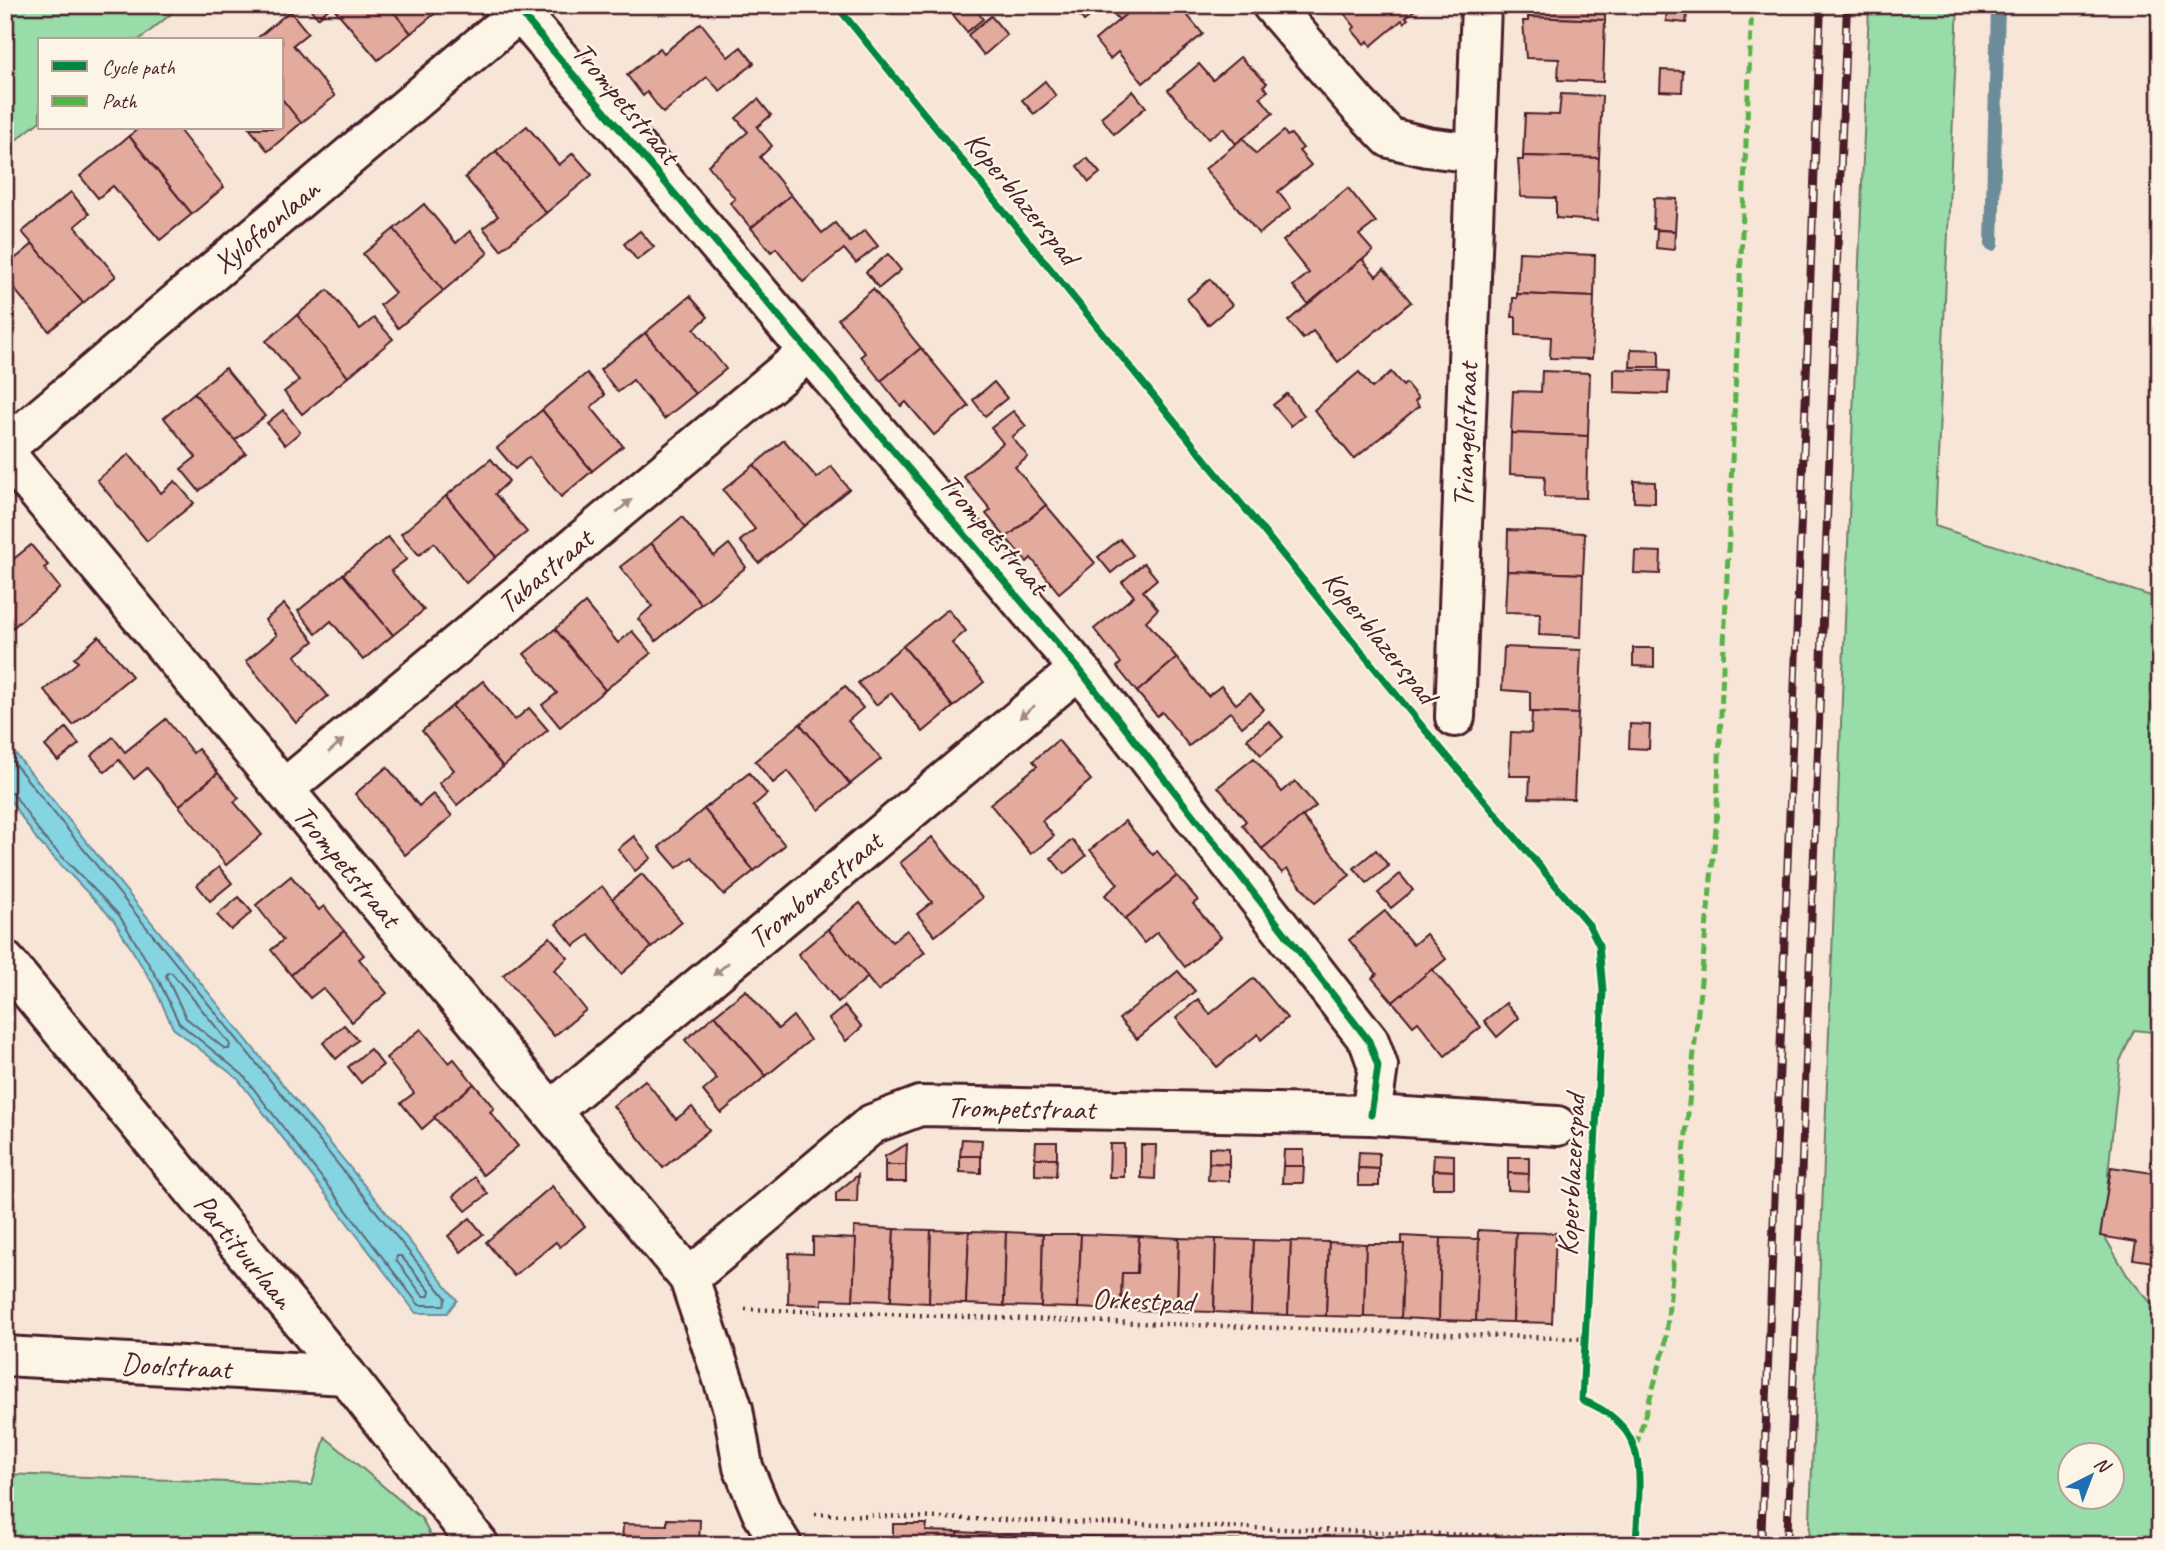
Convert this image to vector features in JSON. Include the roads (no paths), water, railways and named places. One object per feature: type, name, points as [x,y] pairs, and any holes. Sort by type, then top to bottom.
[{"type":"street","points":[[1272,5],[1357,106],[1390,138],[1427,147],[1476,153]]},
{"type":"street","name":"Triangelstraat","points":[[1455,718],[1481,5]]},
{"type":"street","name":"Trompetstraat","points":[[524,8],[807,352],[1079,669],[1369,1041],[1378,1066],[1371,1115]]},
{"type":"street","name":"Xylofoonlaan","points":[[5,448],[524,8]]},
{"type":"street","name":"Tubastraat","points":[[284,789],[807,352]]},
{"type":"street","name":"Trompetstraat","points":[[5,453],[551,1111],[694,1293],[733,1409],[743,1467],[762,1513],[782,1545]]},
{"type":"street","name":"Trombonestraat","points":[[551,1111],[1079,669]]},
{"type":"street","name":"Partituurlaan","points":[[5,961],[346,1376],[479,1545]]},
{"type":"street","name":"Trompetstraat","points":[[694,1293],[872,1124],[920,1106],[1371,1115],[1557,1126]]},
{"type":"street","name":"Doolstraat","points":[[5,1356],[346,1376]]},
{"type":"water","points":[[5,741],[457,1300],[447,1313],[416,1313],[238,1079],[173,1028],[153,984],[113,919],[38,841],[5,793]]},
{"type":"waterway","points":[[1992,244],[1998,5]]},
{"type":"railway","points":[[1761,1545],[1821,5]]},
{"type":"railway","points":[[1787,1545],[1847,5]]}]
